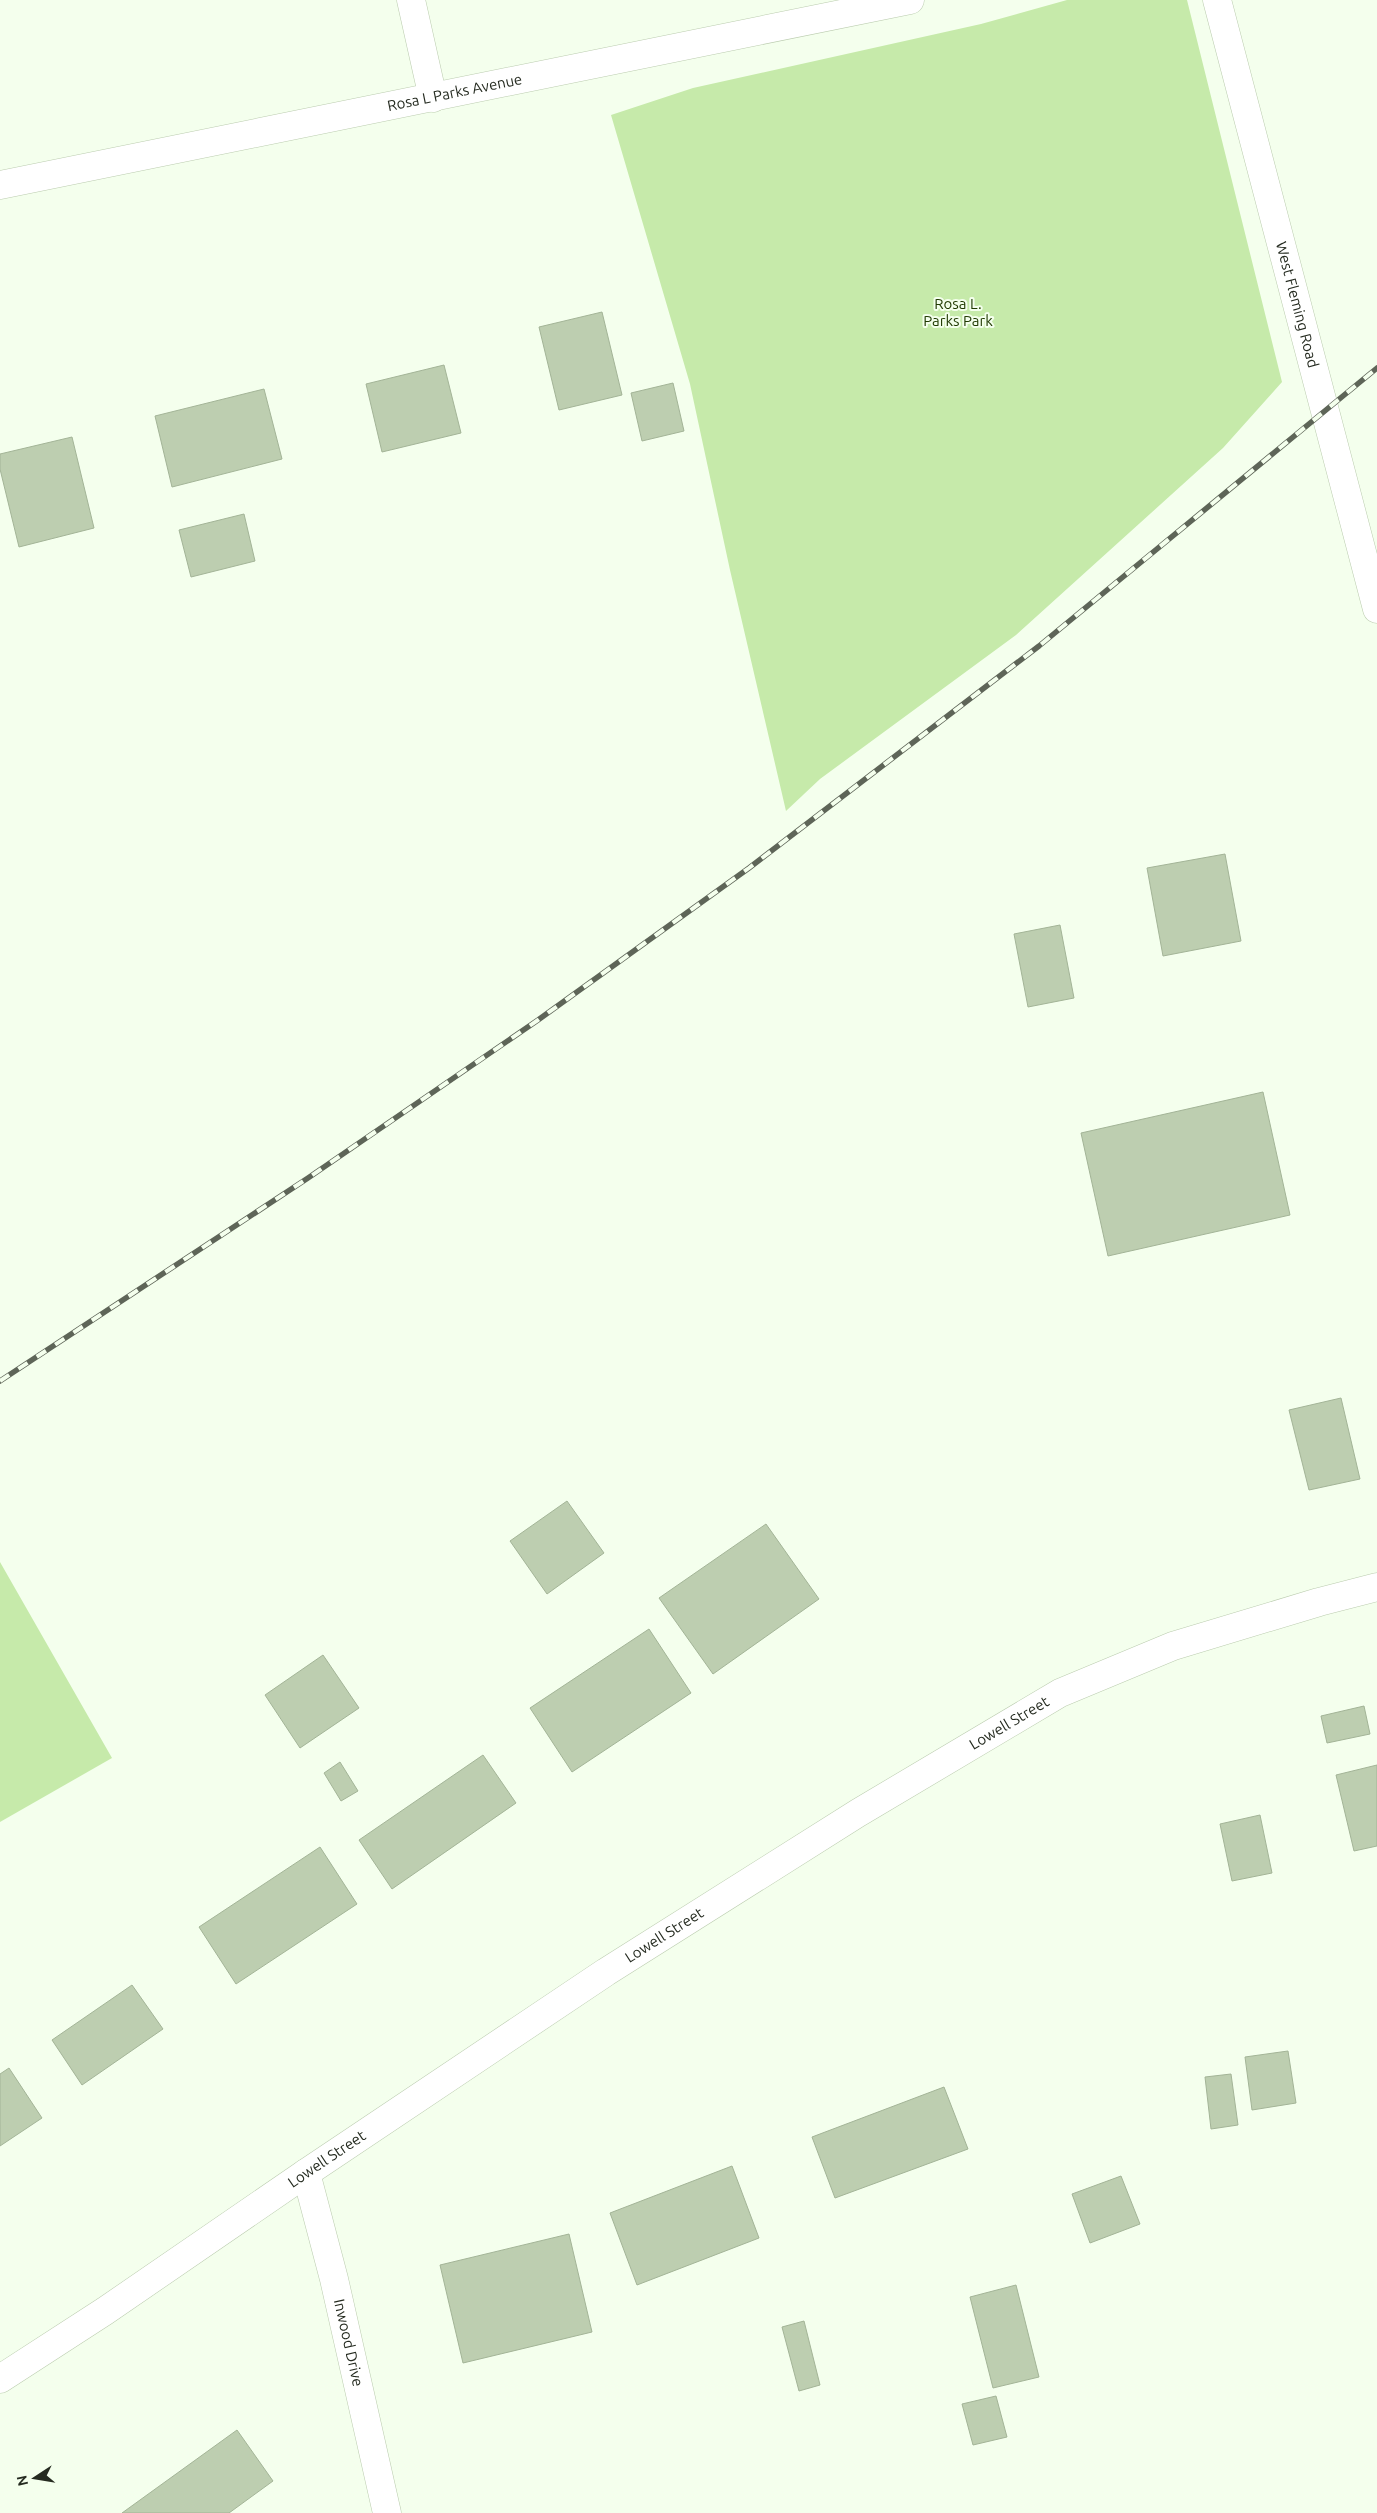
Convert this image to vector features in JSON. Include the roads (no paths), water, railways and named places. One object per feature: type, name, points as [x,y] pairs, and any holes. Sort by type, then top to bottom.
[{"type":"street","points":[[411,0],[432,98]]},
{"type":"street","name":"Rosa L Parks Avenue","points":[[0,185],[910,0]]},
{"type":"street","name":"West Fleming Road","points":[[1217,0],[1377,609]]},
{"type":"street","name":"Lowell Street","points":[[0,2379],[105,2311],[306,2173],[606,1972],[858,1813],[1060,1693],[1173,1646],[1319,1602],[1377,1587]]},
{"type":"street","name":"Inwood Drive","points":[[306,2173],[334,2279],[387,2513]]},
{"type":"railway","points":[[0,1381],[308,1178],[538,1020],[749,868],[1039,646],[1377,368]]},
{"type":"park label","name":"Rosa L. Parks Park","points":[[958,312]]}]
